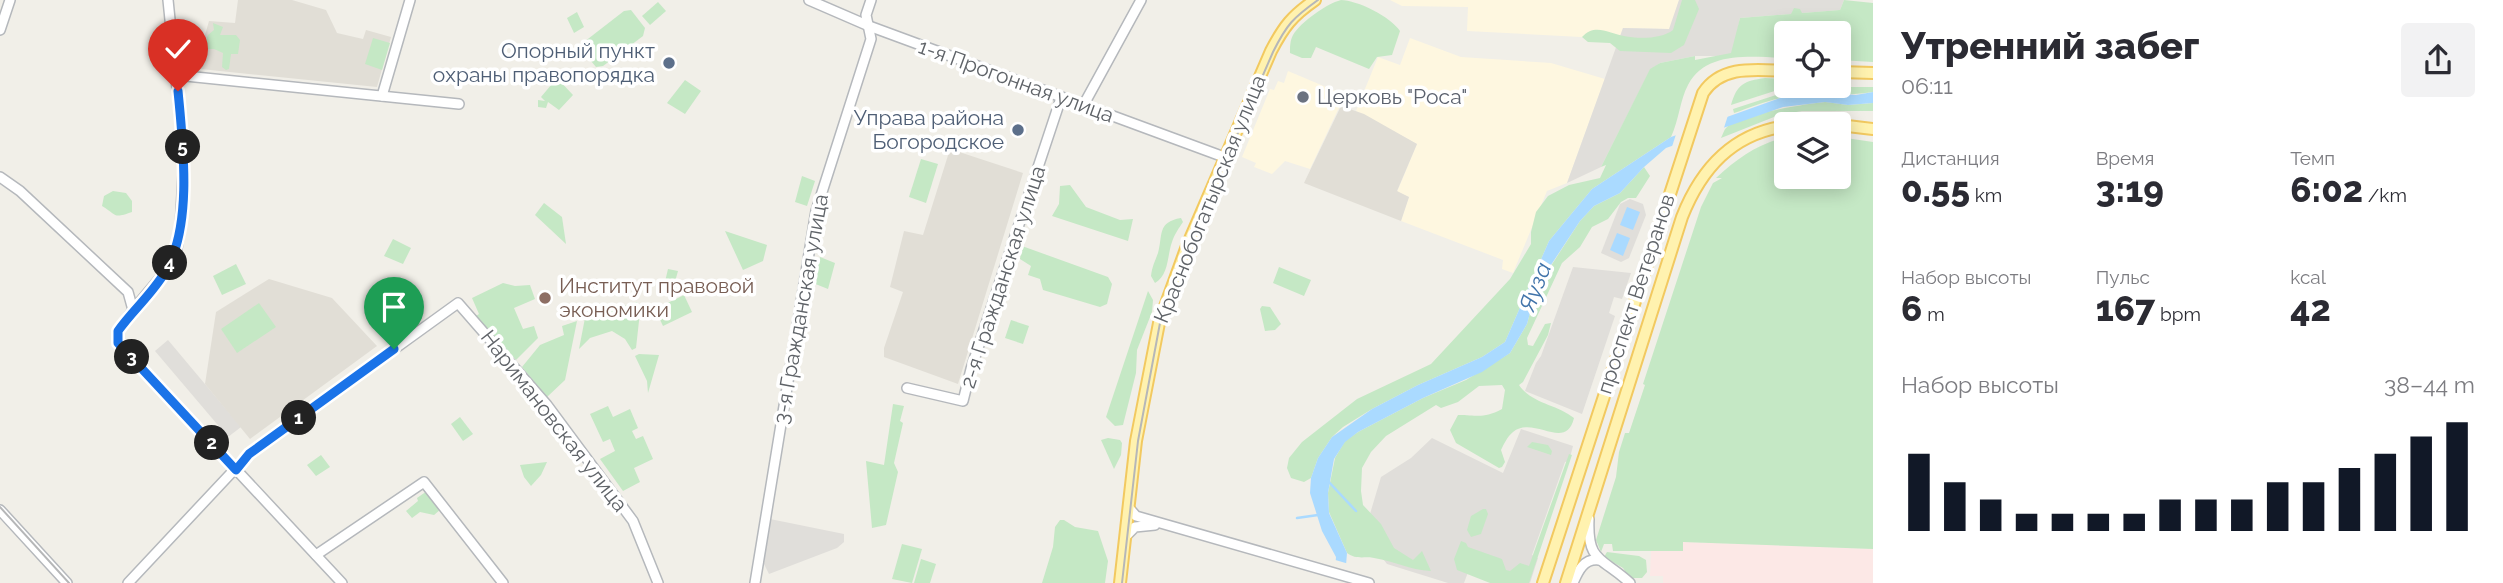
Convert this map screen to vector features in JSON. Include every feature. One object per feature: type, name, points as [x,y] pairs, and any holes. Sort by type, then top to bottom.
[{"type":"main road","name":"Краснобогатырская улица","points":[[1120,583],[1138,429],[1159,323],[1177,270],[1224,157],[1285,24],[1315,0]]},
{"type":"main road","name":"проспект Ветеранов","points":[[1543,583],[1676,172],[1705,91],[1720,77],[1742,70],[1774,71]]},
{"type":"main road","points":[[1851,72],[1873,73]]},
{"type":"main road","points":[[1851,126],[1873,129]]},
{"type":"main road","name":"проспект Ветеранов","points":[[1566,583],[1678,227],[1695,185],[1715,161],[1742,141],[1774,130]]},
{"type":"street","points":[[0,30],[10,0]]},
{"type":"street","points":[[168,0],[184,157],[178,240],[166,272],[118,331],[118,343],[342,583]]},
{"type":"street","points":[[382,96],[410,0]]},
{"type":"street","name":"1-я Прогонная улица","points":[[809,0],[869,26],[1224,157]]},
{"type":"street","name":"3-я Гражданская улица","points":[[755,583],[816,211],[871,39],[866,15],[872,0]]},
{"type":"street","points":[[1083,106],[1141,0]]},
{"type":"street","points":[[176,75],[459,104]]},
{"type":"street","name":"2-я Гражданская улица","points":[[907,388],[963,401],[974,358],[1061,98]]},
{"type":"street","points":[[0,177],[20,191],[128,292],[133,310]]},
{"type":"street","name":"Наримановская улица","points":[[236,470],[249,454],[458,303],[547,405],[633,521],[658,583]]},
{"type":"street","points":[[128,583],[236,470]]},
{"type":"street","points":[[316,555],[424,482],[503,583]]},
{"type":"street","points":[[1129,508],[1136,516],[1365,582]]},
{"type":"street","points":[[0,510],[67,583]]},
{"type":"street","points":[[1589,510],[1589,544],[1592,553],[1630,583]]},
{"type":"street","points":[[1126,536],[1135,527],[1146,524],[1170,526]]},
{"type":"street","points":[[1573,583],[1586,562],[1592,559],[1601,560]]},
{"type":"shaded area","points":[[238,0],[292,0],[326,10],[337,33],[363,39],[366,30],[391,37],[377,87],[191,68],[190,42],[203,42],[209,21],[235,23]]},
{"type":"shaded area","points":[[1390,0],[1679,0],[1670,29],[1623,28],[1619,39],[1467,31],[1468,7],[1402,6]]},
{"type":"shaded area","points":[[1679,0],[1844,0],[1840,10],[1740,18],[1732,56],[1695,56],[1660,63],[1650,70],[1601,167],[1567,183],[1623,28],[1669,29]]},
{"type":"shaded area","points":[[1410,38],[1461,57],[1551,63],[1605,79],[1567,183],[1547,191],[1513,273],[1502,269],[1503,260],[1401,221],[1409,197],[1397,192],[1417,144],[1356,111],[1378,57],[1400,65]]},
{"type":"shaded area","points":[[1288,71],[1345,95],[1310,169],[1285,161],[1272,174],[1254,167],[1256,163],[1242,157],[1270,89],[1274,90],[1278,81],[1284,83]]},
{"type":"shaded area","points":[[1341,106],[1364,114],[1417,144],[1397,191],[1409,197],[1401,221],[1304,183]]},
{"type":"shaded area","points":[[950,149],[1023,173],[958,384],[884,357],[884,348],[903,292],[890,287],[904,231],[923,235]]},
{"type":"shaded area","points":[[1630,199],[1643,204],[1646,215],[1629,258],[1621,262],[1601,253],[1620,204]]},
{"type":"shaded area","points":[[1573,267],[1631,273],[1622,299],[1614,297],[1609,313],[1615,316],[1582,414],[1525,391],[1541,356]]},
{"type":"shaded area","points":[[269,279],[332,298],[377,346],[250,439],[205,384],[216,312]]},
{"type":"shaded area","points":[[168,340],[241,427],[228,437],[155,351]]},
{"type":"shaded area","points":[[1521,429],[1573,446],[1532,555],[1538,558],[1530,583],[1471,564],[1464,583],[1448,583],[1387,564],[1364,534],[1381,477],[1411,458],[1432,438],[1503,473]]},
{"type":"shaded area","points":[[770,519],[844,534],[844,542],[837,548],[769,574],[764,564]]},
{"type":"shaded area","points":[[1683,542],[1873,549],[1873,583],[1663,583],[1663,576],[1650,576],[1651,550],[1682,551]]},
{"type":"green space","points":[[1341,0],[1373,10],[1396,26],[1400,31],[1392,55],[1377,57],[1369,69],[1316,47],[1311,58],[1290,53],[1292,37],[1297,30],[1321,9]]},
{"type":"green space","points":[[1682,0],[1695,0],[1699,9],[1684,45],[1671,53],[1620,51],[1610,43],[1588,42],[1582,37],[1597,30],[1636,38],[1663,35],[1673,30]]},
{"type":"green space","points":[[1844,0],[1873,3],[1873,62],[1851,61],[1851,21],[1774,21],[1774,58],[1731,58],[1706,66],[1688,85],[1671,137],[1592,189],[1549,241],[1505,342],[1482,357],[1418,385],[1343,427],[1332,437],[1318,458],[1311,478],[1304,482],[1291,478],[1287,468],[1289,458],[1302,442],[1357,399],[1431,364],[1510,279],[1531,244],[1536,212],[1548,196],[1569,185],[1600,178],[1606,165],[1601,167],[1650,69],[1660,63],[1695,56],[1695,60],[1731,53],[1740,18],[1791,14],[1794,8],[1800,9],[1802,13],[1840,10]]},
{"type":"green space","points":[[658,2],[666,11],[650,25],[642,16]]},
{"type":"green space","points":[[631,10],[645,28],[643,36],[603,66],[596,67],[582,50],[584,42],[624,11]]},
{"type":"green space","points":[[577,12],[584,27],[574,33],[567,18]]},
{"type":"green space","points":[[213,23],[223,27],[220,35],[236,35],[240,40],[238,54],[231,54],[229,69],[226,70],[222,67],[223,53],[214,49],[202,49],[193,67],[189,64],[192,46],[205,43],[214,30]]},
{"type":"green space","points":[[373,38],[390,43],[382,70],[365,64]]},
{"type":"green space","points":[[557,78],[573,95],[559,110],[548,102],[546,108],[538,107],[538,100],[545,101],[541,97]]},
{"type":"green space","points":[[1774,78],[1774,91],[1731,105],[1739,88],[1752,81]]},
{"type":"green space","points":[[685,80],[701,91],[685,114],[667,103]]},
{"type":"green space","points":[[1851,87],[1873,87],[1873,92],[1851,94]]},
{"type":"green space","points":[[1774,96],[1774,98],[1783,98],[1734,113],[1733,109]]},
{"type":"green space","points":[[1825,102],[1848,105],[1873,103],[1873,111],[1774,112],[1774,117],[1721,138],[1726,128],[1745,118],[1803,105]]},
{"type":"green space","points":[[1851,139],[1873,142],[1873,549],[1683,542],[1683,551],[1613,551],[1612,544],[1604,544],[1601,552],[1596,540],[1616,477],[1619,452],[1625,433],[1629,433],[1701,207],[1713,183],[1722,178],[1716,178],[1757,148],[1774,141],[1774,189],[1851,189]]},
{"type":"green space","points":[[921,159],[938,164],[926,203],[909,197]]},
{"type":"green space","points":[[1644,167],[1650,176],[1636,198],[1621,202],[1608,219],[1592,227],[1580,247],[1562,263],[1527,338],[1528,345],[1533,346],[1545,324],[1551,323],[1548,335],[1519,385],[1531,396],[1574,418],[1570,428],[1557,433],[1530,427],[1513,432],[1501,450],[1505,462],[1499,468],[1456,443],[1450,430],[1458,415],[1485,415],[1502,409],[1505,390],[1502,385],[1479,386],[1458,402],[1441,408],[1436,405],[1386,436],[1371,452],[1362,468],[1361,491],[1363,505],[1381,524],[1394,548],[1413,560],[1422,551],[1431,571],[1347,553],[1329,512],[1328,493],[1335,458],[1345,441],[1423,398],[1466,380],[1510,353],[1527,324],[1534,298],[1547,272],[1580,221],[1594,206],[1620,193]]},
{"type":"green space","points":[[802,176],[815,181],[807,206],[795,202]]},
{"type":"green space","points":[[1070,185],[1086,207],[1120,220],[1133,219],[1128,241],[1052,216],[1059,204],[1060,186]]},
{"type":"green space","points":[[113,191],[126,193],[132,201],[132,212],[118,216],[102,206],[104,196]]},
{"type":"green space","points":[[544,203],[562,217],[566,244],[535,215]]},
{"type":"green space","points":[[1181,218],[1183,222],[1173,239],[1163,275],[1155,283],[1151,276],[1162,230],[1168,223]]},
{"type":"green space","points":[[725,231],[767,245],[763,261],[743,270]]},
{"type":"green space","points":[[393,239],[411,248],[403,264],[384,256]]},
{"type":"green space","points":[[1022,246],[1108,277],[1112,284],[1107,304],[1100,307],[1043,290],[1040,279],[1028,275],[1031,266],[1020,259]]},
{"type":"green space","points":[[820,257],[835,263],[828,289],[813,283]]},
{"type":"green space","points":[[236,264],[246,284],[222,295],[213,276]]},
{"type":"green space","points":[[1279,267],[1311,280],[1304,296],[1273,283]]},
{"type":"green space","points":[[668,269],[678,271],[673,289],[664,286]]},
{"type":"green space","points":[[503,283],[515,286],[530,285],[535,299],[514,308],[523,329],[534,326],[538,338],[516,360],[476,316],[479,314],[472,298]]},
{"type":"green space","points":[[1148,291],[1153,300],[1152,312],[1137,350],[1136,373],[1123,425],[1115,426],[1106,417]]},
{"type":"green space","points":[[684,295],[692,312],[663,326],[655,309]]},
{"type":"green space","points":[[637,302],[640,312],[636,348],[632,350],[625,339],[612,331],[590,338],[579,349],[585,318]]},
{"type":"green space","points":[[259,303],[276,327],[237,353],[221,329]]},
{"type":"green space","points":[[1262,306],[1270,307],[1281,324],[1275,330],[1265,331],[1260,309]]},
{"type":"green space","points":[[378,317],[394,325],[387,336],[371,327]]},
{"type":"green space","points":[[1011,320],[1029,326],[1023,344],[1005,338]]},
{"type":"green space","points":[[577,321],[565,380],[547,397],[522,367],[540,345],[564,335],[562,326]]},
{"type":"green space","points":[[659,355],[648,393],[647,381],[635,356]]},
{"type":"green space","points":[[893,404],[904,406],[894,463],[898,472],[886,525],[872,528],[866,461],[884,465]]},
{"type":"green space","points":[[608,406],[613,417],[630,409],[638,428],[632,431],[636,439],[643,436],[653,459],[634,468],[640,482],[623,491],[600,459],[615,451],[610,439],[603,442],[590,414]]},
{"type":"green space","points":[[460,417],[473,434],[463,441],[451,424]]},
{"type":"green space","points":[[1101,440],[1120,440],[1122,443],[1121,455],[1114,469]]},
{"type":"green space","points":[[1532,442],[1548,445],[1552,451],[1551,455],[1527,447]]},
{"type":"green space","points":[[1569,454],[1572,455],[1529,583],[1490,583],[1457,570],[1454,559],[1461,541],[1468,547],[1502,559],[1506,570],[1510,571],[1520,563],[1529,566]]},
{"type":"green space","points":[[321,455],[330,467],[316,476],[307,465]]},
{"type":"green space","points":[[547,462],[541,475],[531,486],[520,465]]},
{"type":"green space","points":[[427,491],[441,509],[434,515],[420,512],[412,518],[406,511]]},
{"type":"green space","points":[[1486,509],[1488,514],[1481,534],[1471,537],[1467,530],[1471,516]]},
{"type":"green space","points":[[1060,520],[1075,527],[1098,531],[1108,561],[1105,583],[1042,583],[1053,547],[1055,527]]},
{"type":"green space","points":[[902,544],[922,549],[912,583],[892,579]]},
{"type":"green space","points":[[1607,552],[1639,556],[1646,560],[1647,572],[1642,578],[1630,578],[1623,568],[1604,557]]},
{"type":"green space","points":[[921,559],[936,564],[930,583],[914,583]]},
{"type":"water","name":"Яуза","points":[[1873,92],[1873,103],[1848,105],[1825,102],[1783,107],[1666,148],[1620,193],[1594,206],[1580,221],[1547,271],[1534,298],[1527,324],[1510,353],[1482,372],[1423,398],[1358,432],[1345,442],[1334,459],[1328,493],[1329,513],[1347,553],[1346,565],[1335,569],[1336,557],[1322,531],[1310,493],[1311,478],[1318,458],[1332,437],[1372,409],[1482,357],[1505,342],[1549,241],[1592,189],[1671,137],[1780,98],[1851,98],[1851,95]]},
{"type":"water","points":[[1627,207],[1640,212],[1633,230],[1620,225]]},
{"type":"water","points":[[1617,233],[1630,238],[1623,256],[1610,250]]},
{"type":"pier","points":[[1729,112],[1723,131],[1671,150],[1677,131]]},
{"type":"pier","points":[[1332,559],[1349,564],[1346,583],[1327,583]]},
{"type":"waterway","points":[[1327,480],[1356,511]]},
{"type":"waterway","points":[[1297,518],[1318,515]]},
{"type":"tram line","points":[[1122,583],[1138,441],[1160,323],[1189,246],[1273,52],[1291,22],[1318,0]]},
{"type":"tram line","points":[[0,507],[69,583]]},
{"type":"place","name":"Опорный пункт охраны правопорядка","points":[[669,63]]},
{"type":"place","name":"Церковь \"Роса\"","points":[[1303,97]]},
{"type":"place","name":"Управа района Богородское","points":[[1018,130]]},
{"type":"place","name":"Институт правовой экономики","points":[[545,298]]},
{"type":"route","points":[[178,91],[184,172],[177,248],[162,277],[118,331],[118,343],[236,470],[249,454],[394,349]]}]
